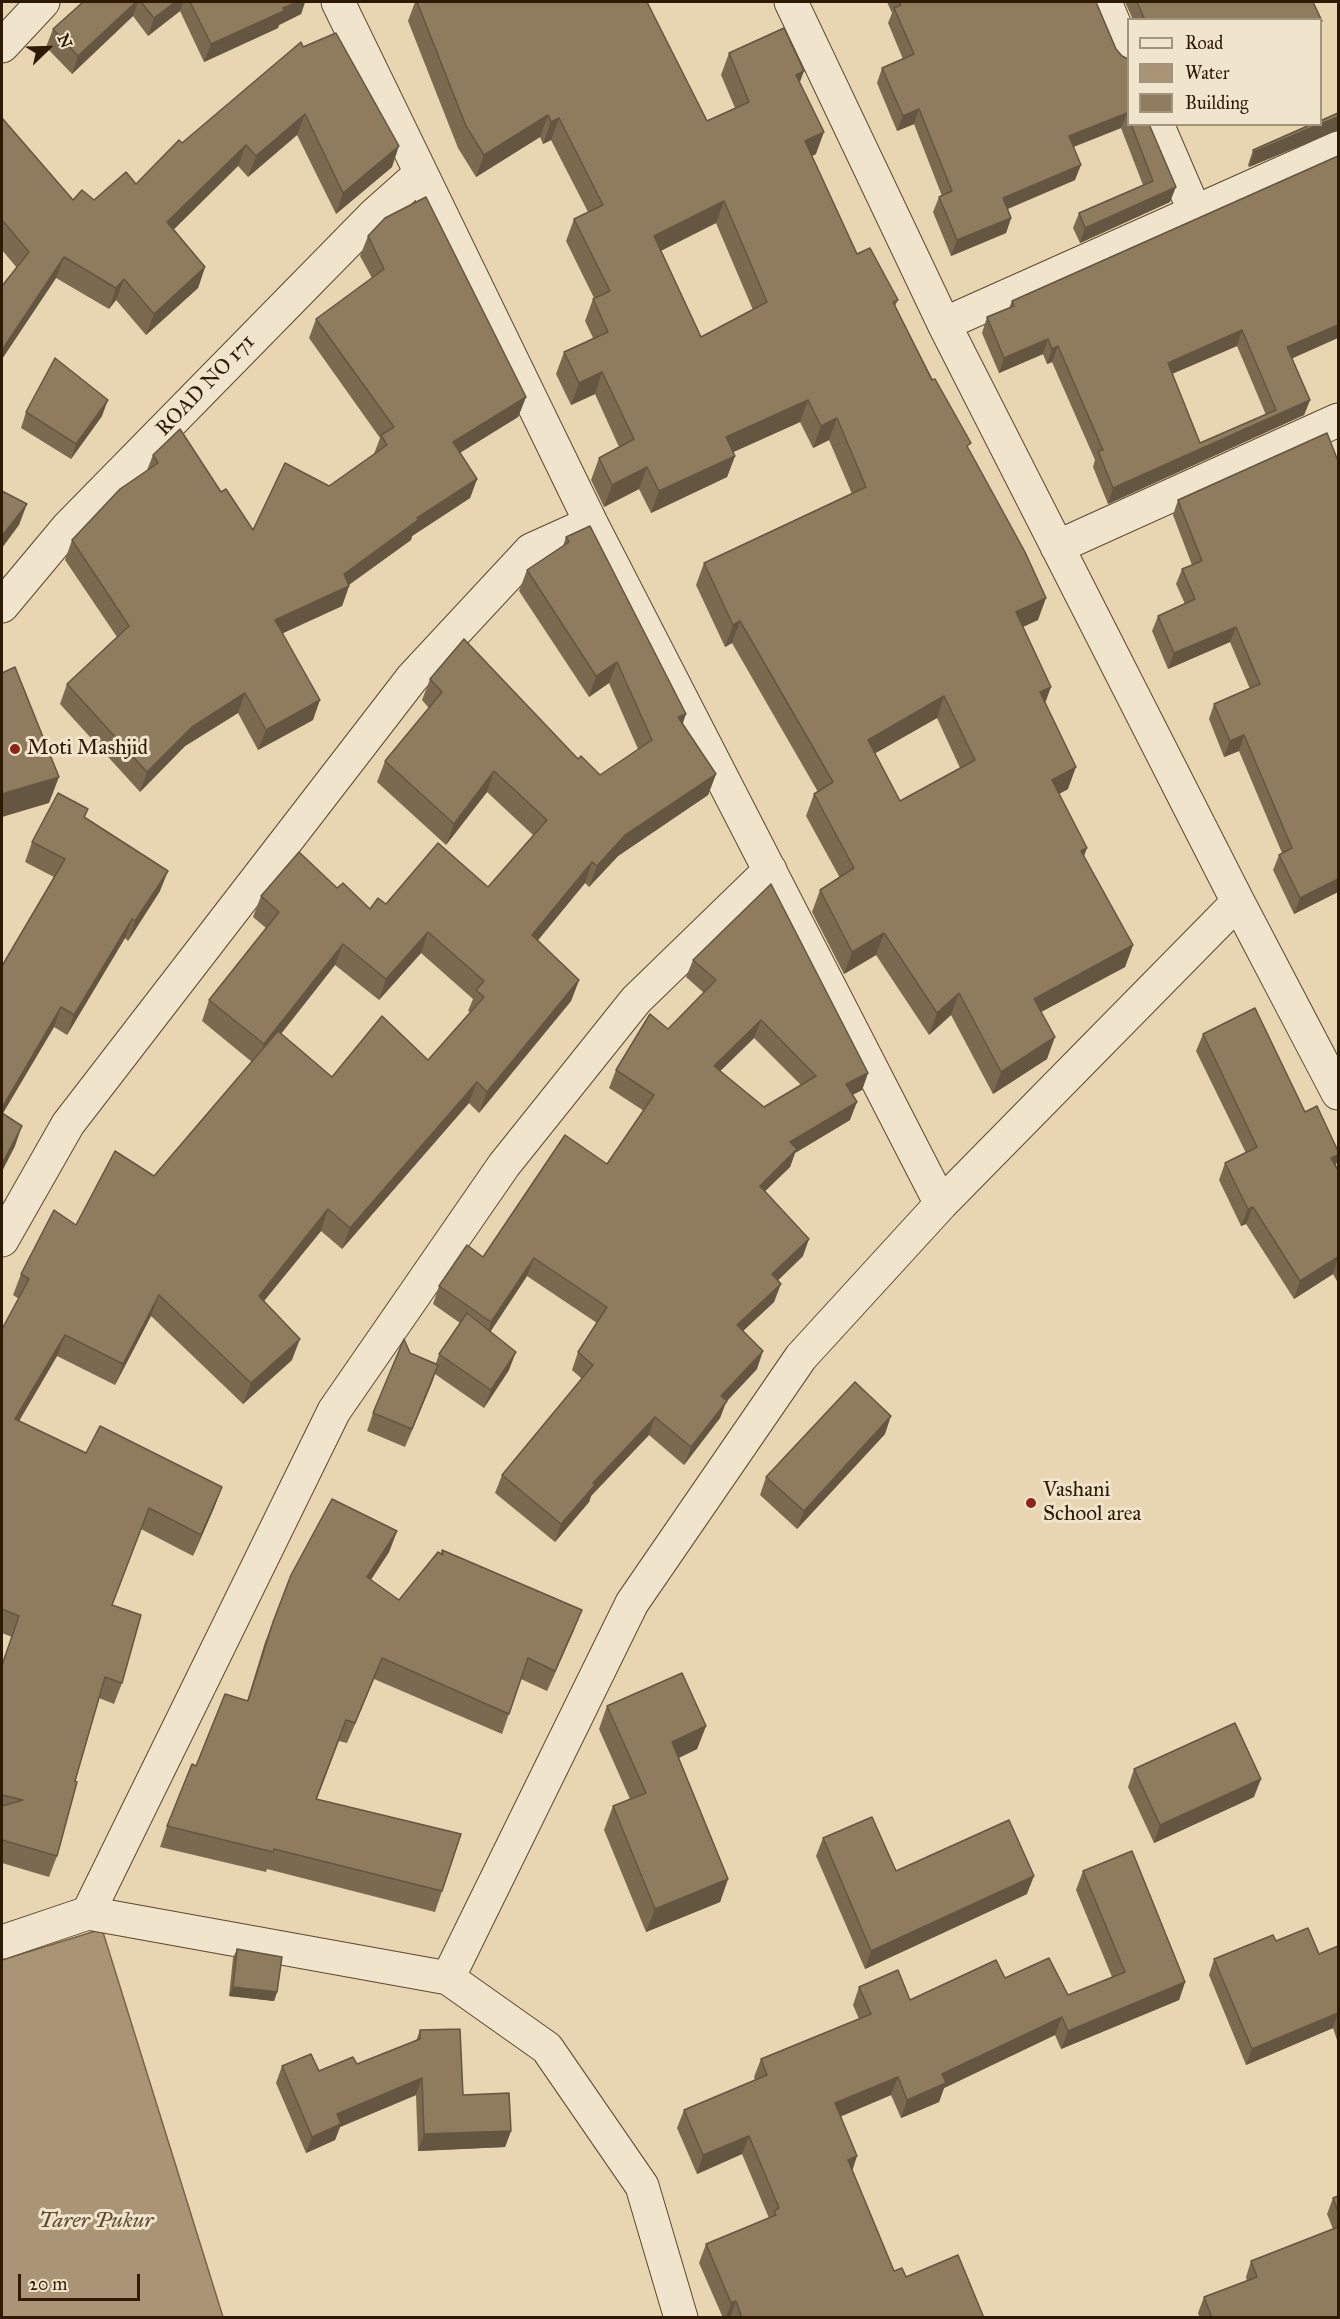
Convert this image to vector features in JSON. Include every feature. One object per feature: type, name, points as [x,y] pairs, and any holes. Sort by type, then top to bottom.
[{"type":"street","points":[[2,46],[43,2]]},
{"type":"street","points":[[338,2],[591,524],[941,1204]]},
{"type":"street","points":[[791,2],[944,324],[1238,902],[1338,1093]]},
{"type":"street","points":[[1105,2],[1127,55]]},
{"type":"street","points":[[1158,126],[1195,212]]},
{"type":"street","points":[[944,324],[1338,148]]},
{"type":"street","name":"ROAD NO 171","points":[[2,606],[68,527],[367,222],[420,174]]},
{"type":"street","points":[[1057,547],[1338,420]]},
{"type":"street","points":[[2,1240],[68,1124],[412,678],[531,550],[591,524]]},
{"type":"street","points":[[88,1912],[334,1411],[504,1165],[636,1000],[770,870]]},
{"type":"street","points":[[448,1978],[633,1603],[801,1358],[941,1204],[1238,902]]},
{"type":"street","points":[[2,1942],[88,1912],[448,1978],[547,2049],[642,2186],[681,2318]]},
{"type":"water","name":"Tarer Pukur","points":[[102,1929],[223,2317],[2,2318],[2,1960]]},
{"type":"building","points":[[83,2],[136,2],[78,56],[53,29]]},
{"type":"building","points":[[141,2],[175,2],[154,18]]},
{"type":"building","points":[[190,2],[297,2],[283,8],[284,11],[211,44]]},
{"type":"building","points":[[417,2],[647,2],[707,121],[749,102],[729,53],[784,28],[804,71],[796,75],[824,132],[805,141],[857,254],[870,248],[898,300],[893,302],[932,380],[935,379],[971,443],[967,446],[1025,552],[1046,598],[1016,612],[1051,687],[1040,692],[1076,767],[1052,780],[1087,848],[1081,851],[1133,945],[1034,999],[1055,1037],[1001,1072],[959,993],[937,1013],[884,933],[852,952],[820,890],[854,868],[814,794],[833,782],[740,621],[733,625],[704,563],[866,487],[837,418],[821,426],[808,400],[726,437],[735,456],[659,491],[647,467],[612,485],[599,458],[634,439],[602,372],[579,383],[564,352],[608,332],[593,299],[610,291],[574,219],[603,205],[559,118],[551,122],[548,115],[484,155],[466,126]],"holes":[[[724,201],[767,302],[701,337],[654,236]],[[944,696],[975,760],[900,801],[868,740]]]},
{"type":"building","points":[[899,2],[1096,2],[1116,49],[1127,58],[1127,113],[1069,136],[1081,165],[1003,198],[1011,218],[957,240],[939,197],[952,191],[919,109],[903,116],[882,68],[914,54],[894,8],[901,5]]},
{"type":"building","points":[[1137,2],[1313,2],[1321,18],[1144,18]]},
{"type":"building","points":[[336,33],[399,146],[343,193],[305,114],[256,156],[246,145],[167,222],[205,267],[154,314],[124,279],[116,288],[64,257],[2,350],[2,286],[29,252],[2,220],[2,118],[73,200],[82,190],[94,200],[126,172],[136,184],[179,140],[182,143],[301,42],[303,47]]},
{"type":"building","points":[[1338,113],[1338,117],[1322,123],[1322,120]]},
{"type":"building","points":[[1132,126],[1150,126],[1176,187],[1085,228],[1079,213],[1153,181]]},
{"type":"building","points":[[1307,126],[1315,126],[1254,152],[1253,150]]},
{"type":"building","points":[[1338,156],[1338,325],[1287,347],[1310,400],[1113,488],[1098,451],[1103,450],[1058,346],[1052,349],[1048,339],[1004,358],[987,317],[1014,306],[1012,301]],"holes":[[[1242,330],[1276,410],[1200,443],[1168,363]]]},
{"type":"building","points":[[426,197],[526,397],[453,442],[477,479],[417,518],[418,520],[344,574],[349,586],[275,620],[320,700],[266,730],[245,693],[192,727],[147,772],[67,684],[129,626],[72,540],[120,489],[158,463],[153,455],[180,429],[221,492],[226,489],[253,530],[285,463],[329,486],[387,445],[381,435],[394,427],[316,319],[384,269],[368,236],[385,218]]},
{"type":"building","points":[[55,358],[108,400],[76,444],[26,412]]},
{"type":"building","points":[[1327,433],[1338,461],[1338,879],[1300,898],[1279,855],[1292,848],[1244,735],[1230,741],[1214,704],[1260,684],[1236,627],[1174,653],[1158,616],[1195,599],[1182,569],[1202,561],[1178,500]]},
{"type":"building","points":[[2,491],[27,504],[2,536]]},
{"type":"building","points":[[590,526],[686,714],[678,717],[716,774],[625,835],[597,866],[592,862],[532,935],[579,980],[487,1092],[477,1082],[350,1228],[328,1209],[259,1296],[300,1339],[251,1383],[159,1295],[123,1364],[65,1335],[15,1419],[86,1453],[100,1426],[222,1487],[201,1535],[149,1508],[112,1605],[141,1615],[122,1683],[105,1677],[75,1781],[77,1782],[57,1856],[2,1840],[2,1806],[23,1800],[2,1795],[2,1665],[19,1616],[2,1609],[2,1329],[29,1279],[21,1274],[54,1210],[76,1225],[115,1151],[154,1176],[278,1031],[332,1077],[382,1016],[428,1060],[484,997],[476,990],[484,981],[428,932],[386,979],[343,944],[264,1044],[209,1000],[279,912],[261,896],[299,852],[337,888],[343,883],[370,909],[378,898],[386,904],[438,843],[488,887],[547,820],[494,771],[454,824],[385,761],[442,692],[430,679],[464,639],[578,759],[581,756],[600,775],[652,740],[617,662],[596,676],[527,570],[569,542],[566,537]]},
{"type":"building","points":[[15,667],[59,777],[2,794],[2,673]]},
{"type":"building","points":[[58,793],[88,809],[84,817],[168,871],[135,921],[132,919],[74,1015],[61,1007],[2,1108],[2,966],[65,859],[32,842]]},
{"type":"building","points":[[771,884],[868,1073],[846,1084],[857,1102],[790,1142],[797,1149],[760,1186],[809,1239],[772,1274],[781,1284],[737,1325],[763,1351],[721,1396],[727,1401],[691,1447],[655,1417],[593,1483],[595,1485],[561,1524],[502,1475],[593,1365],[578,1352],[607,1307],[534,1258],[491,1322],[439,1286],[467,1245],[483,1257],[565,1135],[607,1164],[654,1095],[616,1070],[650,1014],[668,1029],[716,980],[693,960]],"holes":[[[761,1020],[816,1076],[764,1107],[714,1066]]]},
{"type":"building","points":[[1255,1008],[1305,1112],[1317,1106],[1338,1151],[1338,1155],[1331,1158],[1338,1170],[1338,1257],[1300,1281],[1253,1207],[1248,1209],[1225,1163],[1257,1147],[1203,1034]]},
{"type":"building","points":[[2,1113],[22,1126],[2,1164]]},
{"type":"building","points":[[467,1313],[516,1352],[491,1390],[439,1354]]},
{"type":"building","points":[[404,1339],[410,1353],[438,1365],[412,1429],[373,1413]]},
{"type":"building","points":[[855,1382],[891,1416],[804,1511],[766,1477]]},
{"type":"building","points":[[332,1499],[397,1531],[367,1577],[399,1600],[438,1552],[443,1555],[442,1550],[582,1610],[555,1671],[528,1658],[509,1714],[382,1658],[355,1723],[346,1720],[316,1799],[461,1834],[442,1891],[274,1849],[273,1852],[167,1826],[192,1764],[196,1766],[225,1694],[248,1701],[273,1622],[291,1575]]},
{"type":"building","points":[[682,1673],[706,1726],[672,1742],[728,1879],[655,1909],[613,1806],[646,1793],[607,1706]]},
{"type":"building","points":[[1235,1723],[1261,1779],[1160,1825],[1134,1769]]},
{"type":"building","points":[[872,1817],[896,1871],[1009,1820],[1034,1876],[871,1951],[823,1838]]},
{"type":"building","points":[[1132,1851],[1185,1982],[1068,2031],[1062,2017],[942,2074],[946,2083],[907,2100],[898,2077],[835,2103],[857,2156],[848,2160],[894,2271],[902,2268],[906,2277],[958,2255],[984,2318],[742,2318],[736,2301],[731,2303],[706,2244],[776,2215],[774,2211],[779,2208],[749,2136],[703,2155],[684,2110],[767,2075],[761,2059],[871,2014],[859,1987],[898,1970],[910,2000],[996,1960],[1005,1978],[1049,1958],[1068,1995],[1125,1972],[1083,1871]]},
{"type":"building","points":[[1308,1928],[1319,1954],[1338,1946],[1338,2013],[1252,2049],[1214,1959],[1273,1935],[1276,1941]]},
{"type":"building","points":[[237,1949],[282,1957],[277,1992],[233,1987]]},
{"type":"building","points":[[460,2029],[463,2095],[509,2093],[511,2131],[424,2134],[422,2078],[337,2114],[341,2124],[312,2137],[282,2066],[311,2054],[319,2071],[353,2057],[357,2064],[420,2039],[420,2030]]},
{"type":"building","points":[[1338,2196],[1338,2212],[1333,2198]]},
{"type":"building","points":[[1338,2227],[1338,2318],[1212,2318],[1204,2297],[1257,2277],[1251,2261]]},
{"type":"place","name":"Moti Mashjid","points":[[15,749]]},
{"type":"place","name":"Vashani School area","points":[[1031,1503]]}]
